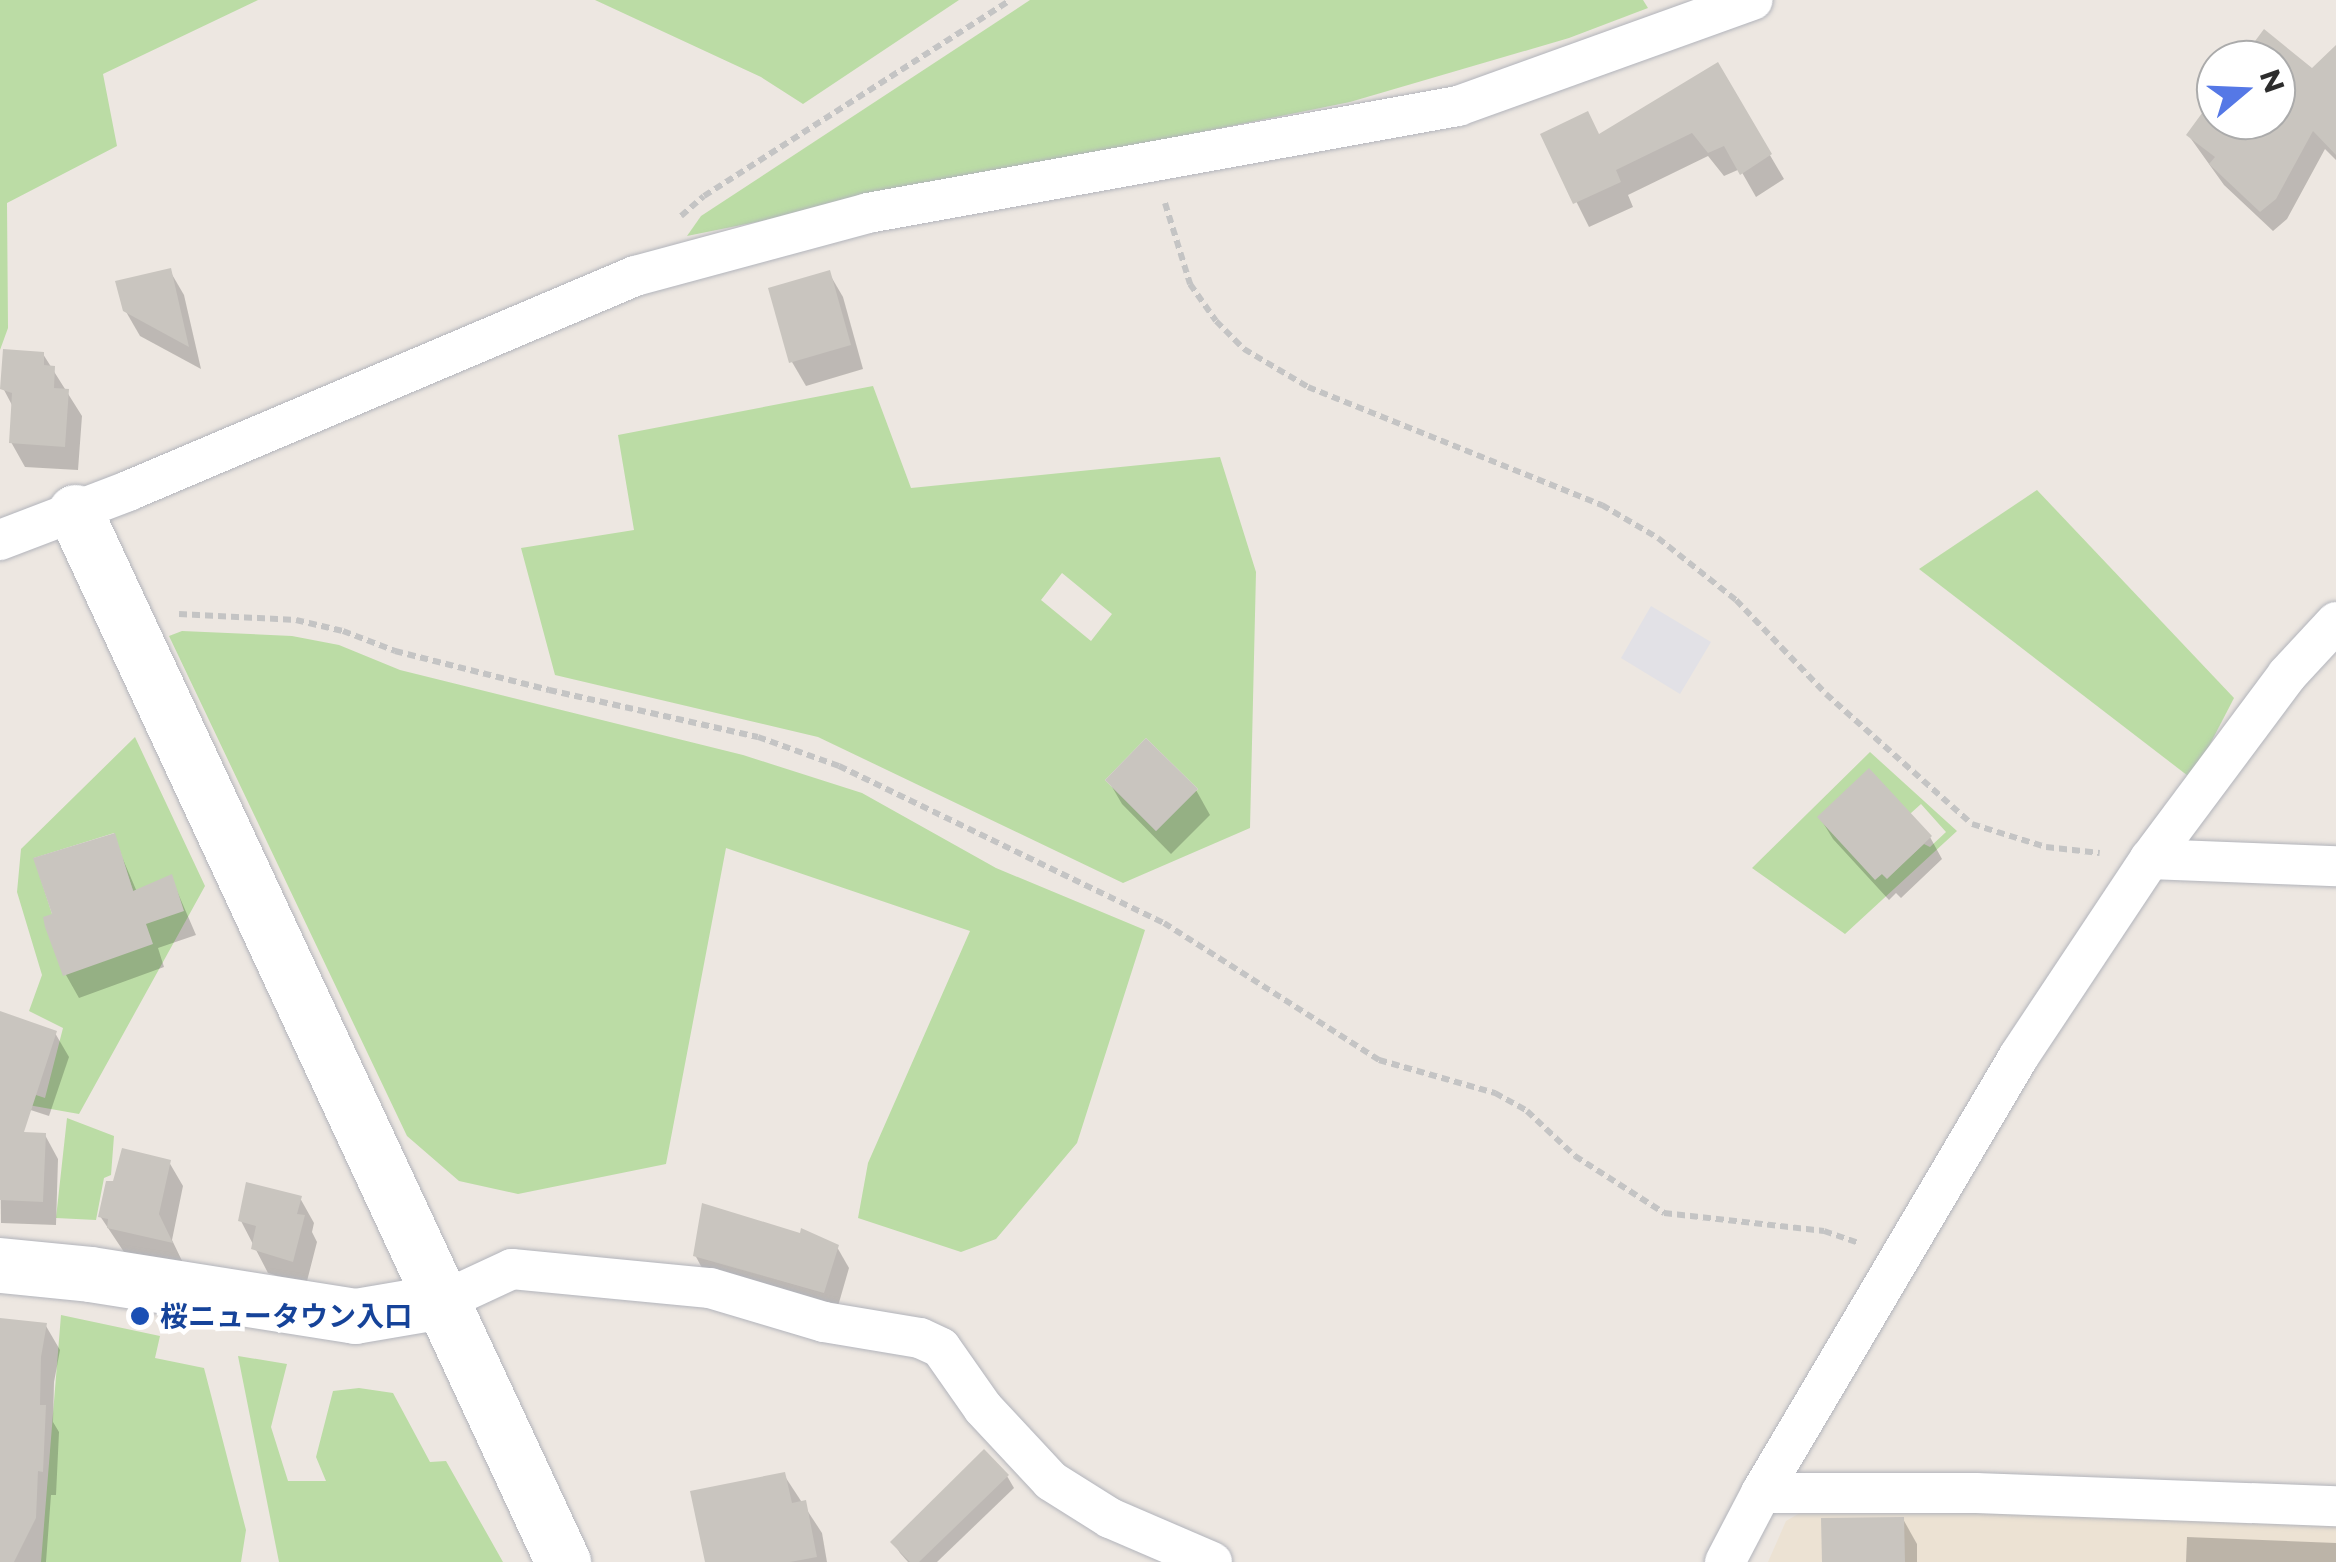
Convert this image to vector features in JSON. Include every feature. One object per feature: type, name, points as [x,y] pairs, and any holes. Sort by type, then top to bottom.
[{"type":"street","points":[[0,540],[635,276],[868,213],[1458,106],[1686,11],[1753,0]]},
{"type":"street","points":[[75,512],[563,1562]]},
{"type":"street","points":[[1725,1562],[1898,1256],[2019,1056],[2150,860],[2287,675],[2336,622]]},
{"type":"street","points":[[2150,860],[2336,866]]},
{"type":"street","points":[[0,1265],[90,1274],[354,1316],[443,1301],[512,1269],[710,1288],[824,1322],[920,1338],[941,1348],[983,1408],[1051,1481],[1110,1518],[1212,1562]]},
{"type":"street","points":[[1761,1494],[1976,1492],[2336,1506]]},
{"type":"path","points":[[635,276],[655,240],[704,196],[1010,0]]},
{"type":"path","points":[[1154,164],[1190,284],[1216,321],[1244,349],[1308,386],[1602,505],[1658,538],[1736,600],[1826,694],[1972,824],[2046,847],[2150,860]]},
{"type":"path","points":[[123,612],[296,620],[530,686],[758,736],[823,760],[1164,923],[1379,1060],[1494,1093],[1527,1111],[1575,1156],[1664,1213],[1824,1231],[1898,1256]]},
{"type":"shaded area","points":[[1651,606],[1711,642],[1680,694],[1621,658]]},
{"type":"shaded area","points":[[1812,1506],[2336,1523],[2336,1562],[1768,1562],[1786,1521]]},
{"type":"green space","points":[[0,0],[258,0],[103,74],[117,146],[7,203],[8,328],[0,350]]},
{"type":"green space","points":[[595,0],[959,0],[803,104],[761,77]]},
{"type":"green space","points":[[1030,0],[1643,0],[1648,8],[1569,38],[1350,102],[687,236],[701,216]]},
{"type":"green space","points":[[873,386],[911,488],[1220,457],[1256,572],[1250,828],[1123,883],[818,737],[555,675],[521,548],[634,530],[618,435]],"holes":[[[1062,573],[1112,614],[1091,641],[1041,600]],[[1146,738],[1198,789],[1156,831],[1105,780]]]},
{"type":"green space","points":[[2037,490],[2234,698],[2192,779],[1919,569]]},
{"type":"green space","points":[[182,631],[292,636],[339,645],[400,670],[743,755],[862,793],[996,868],[1145,930],[1077,1143],[996,1239],[961,1252],[858,1218],[868,1163],[970,931],[726,848],[666,1164],[518,1194],[459,1181],[407,1136],[169,636]]},
{"type":"green space","points":[[135,737],[205,886],[79,1114],[0,1100],[0,1083],[45,1098],[63,1028],[29,1011],[42,975],[17,892],[21,849]],"holes":[[[114,833],[152,943],[52,914],[34,858]]]},
{"type":"green space","points":[[1870,752],[1957,831],[1845,934],[1752,868]],"holes":[[[1921,804],[1946,832],[1930,847],[1924,844],[1887,878],[1882,874],[1911,813]]]},
{"type":"green space","points":[[67,1118],[114,1136],[111,1175],[104,1178],[96,1220],[56,1218]]},
{"type":"green space","points":[[61,1315],[160,1336],[155,1358],[204,1368],[246,1530],[241,1562],[41,1562]]},
{"type":"green space","points":[[238,1356],[287,1364],[271,1427],[288,1481],[326,1481],[316,1457],[333,1391],[359,1388],[393,1393],[430,1462],[446,1461],[503,1562],[279,1562]]},
{"type":"building","points":[[2264,29],[2278,40],[2256,40]]},
{"type":"building","points":[[2336,45],[2336,155],[2313,131],[2276,199],[2260,212],[2209,164],[2215,157],[2186,135],[2196,121],[2196,140],[2296,140],[2296,55],[2312,68]]},
{"type":"building","points":[[1718,62],[1772,154],[1740,175],[1724,146],[1708,153],[1692,133],[1616,170],[1621,182],[1573,204],[1540,134],[1588,111],[1599,134]]},
{"type":"building","points":[[171,268],[189,347],[123,311],[115,281]]},
{"type":"building","points":[[830,270],[851,345],[789,363],[768,288]]},
{"type":"building","points":[[3,349],[44,352],[44,365],[55,366],[54,388],[69,389],[65,447],[9,443],[12,393],[0,389]]},
{"type":"building","points":[[1146,738],[1198,789],[1156,831],[1105,780]]},
{"type":"building","points":[[1869,768],[1932,836],[1887,879],[1882,874],[1875,880],[1817,817]]},
{"type":"building","points":[[115,833],[133,891],[172,874],[184,911],[146,924],[153,944],[63,976],[45,927],[43,917],[52,914],[33,858]]},
{"type":"building","points":[[0,1011],[57,1031],[24,1132],[46,1133],[43,1202],[0,1200]]},
{"type":"building","points":[[122,1148],[171,1160],[159,1214],[173,1243],[107,1228],[108,1219],[98,1217],[106,1181],[113,1181]]},
{"type":"building","points":[[246,1182],[302,1196],[297,1214],[305,1215],[293,1262],[251,1249],[256,1226],[238,1221]]},
{"type":"building","points":[[702,1203],[800,1233],[801,1228],[839,1245],[824,1293],[693,1256]]},
{"type":"building","points":[[0,1318],[47,1323],[41,1357],[40,1405],[46,1405],[43,1472],[38,1471],[36,1518],[14,1562],[0,1562]]},
{"type":"building","points":[[984,1449],[1009,1475],[919,1562],[910,1562],[890,1542]]},
{"type":"building","points":[[785,1472],[792,1503],[806,1500],[817,1557],[790,1562],[705,1562],[690,1491]]},
{"type":"building","points":[[1904,1517],[1905,1562],[1822,1562],[1821,1518]]},
{"type":"place","name":"桜ニュータウン入口","points":[[140,1316]]}]
